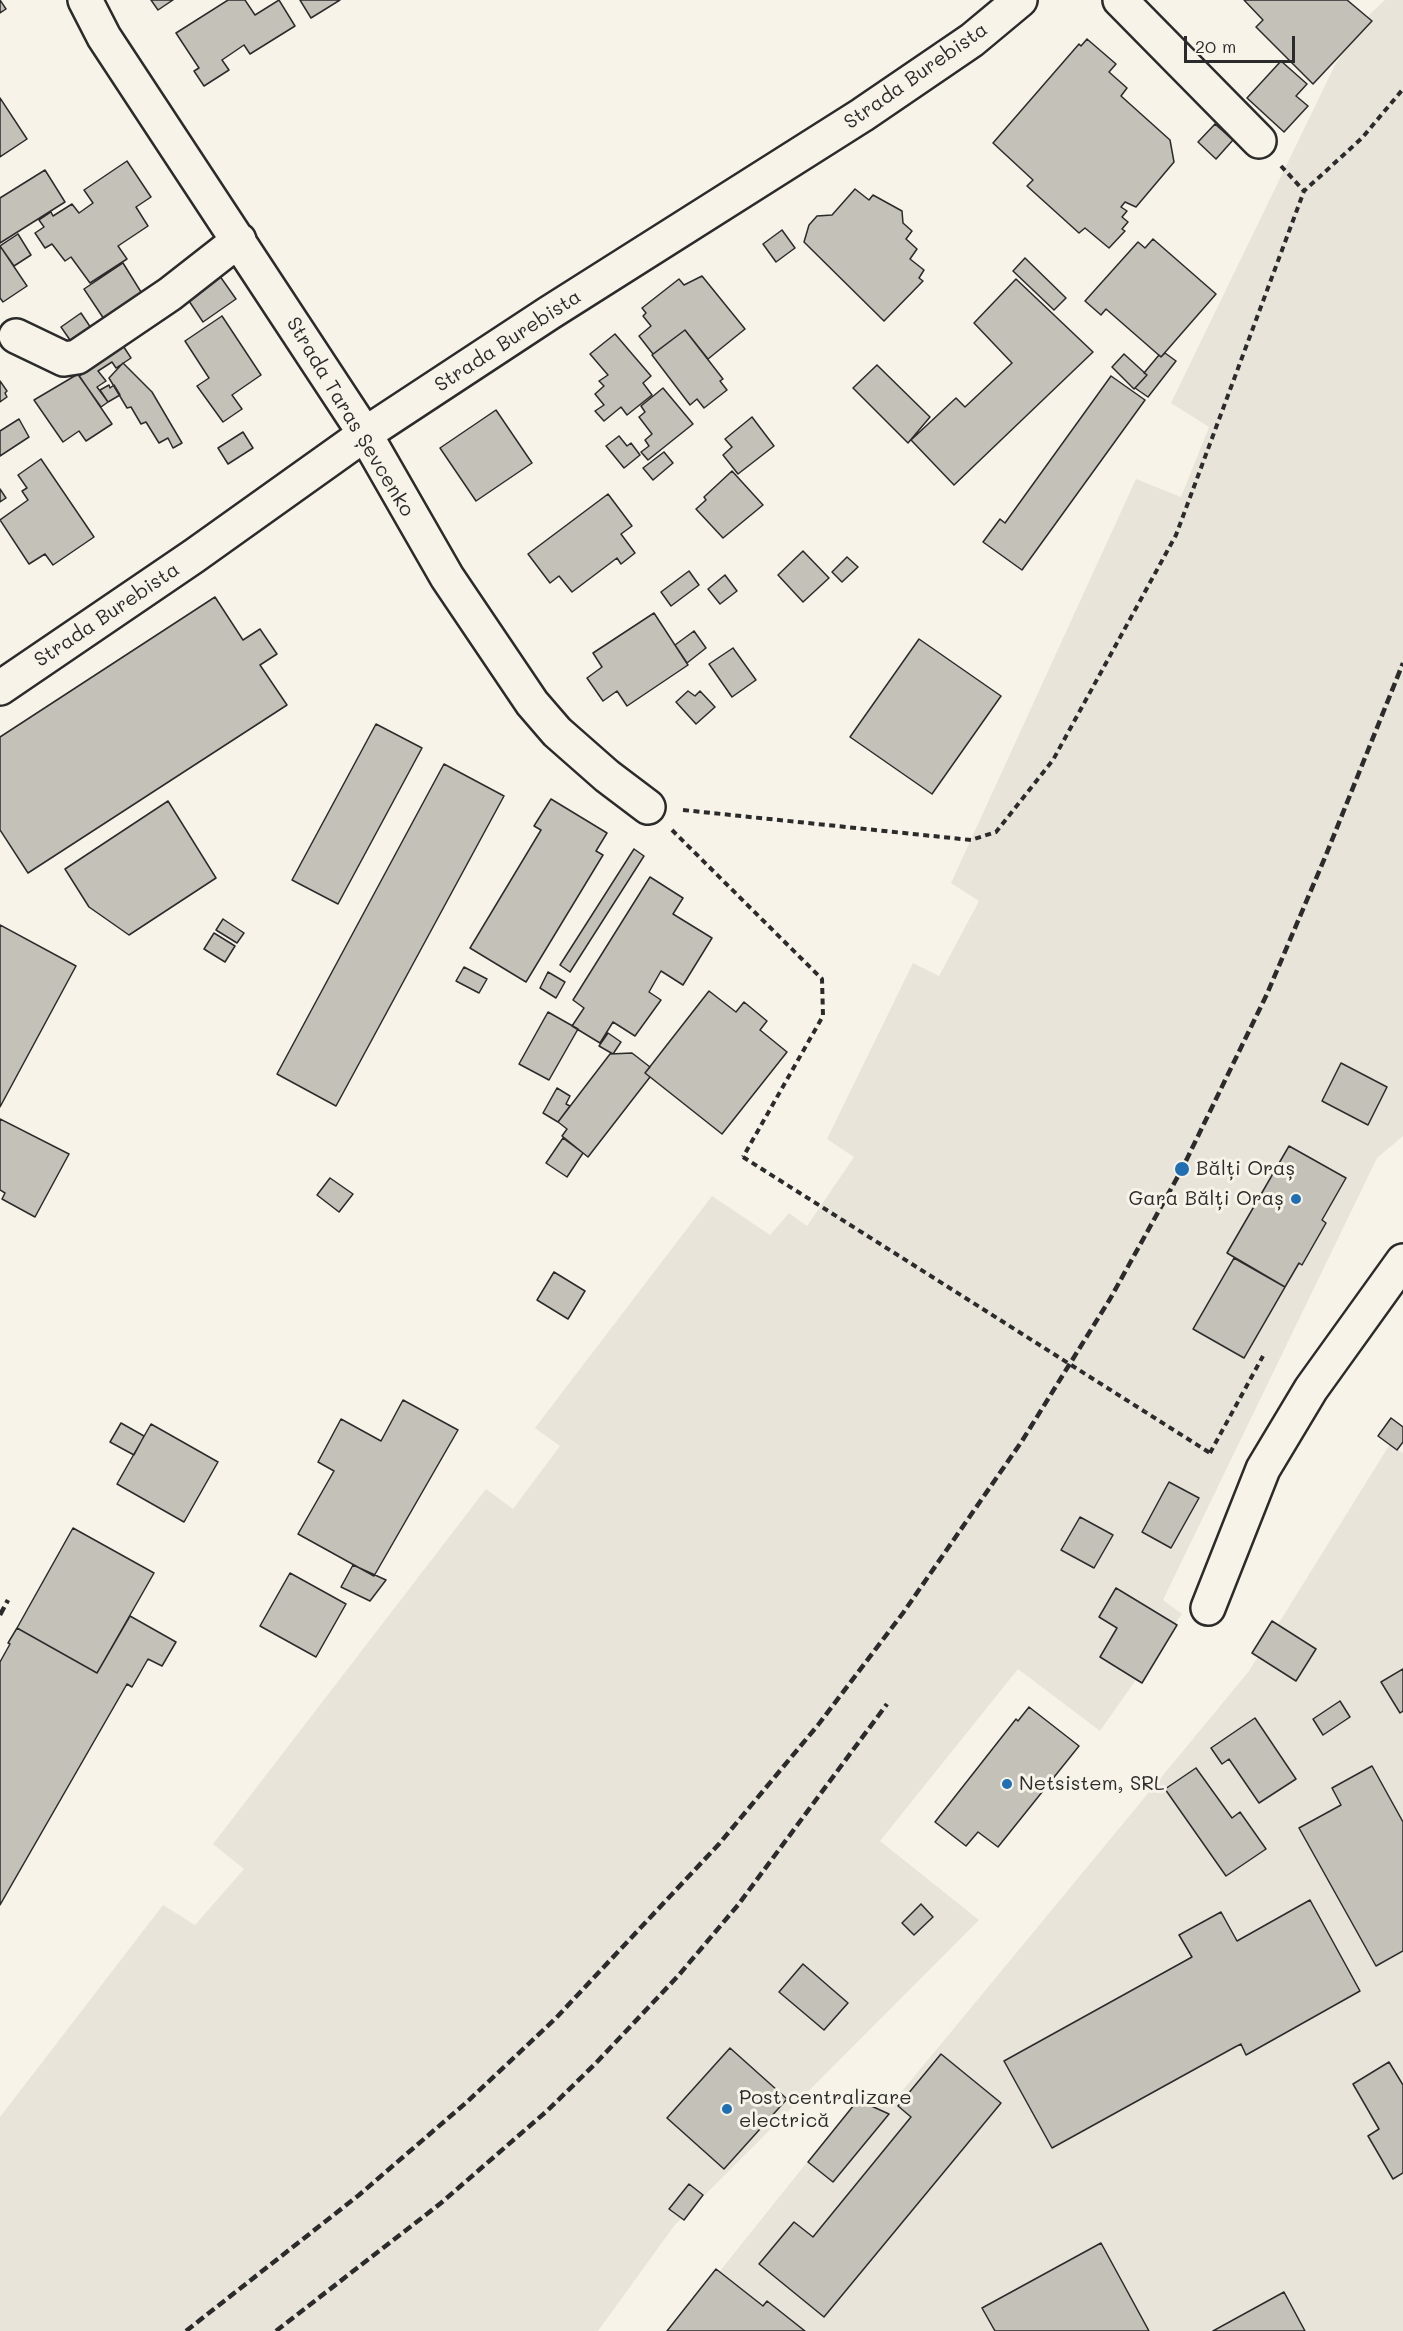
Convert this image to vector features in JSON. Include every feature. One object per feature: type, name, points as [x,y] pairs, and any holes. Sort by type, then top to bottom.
[{"type":"street","name":"Strada Taras Șevcenko","points":[[85,0],[104,37],[365,434],[447,577],[532,703],[557,732],[607,776],[648,807]]},
{"type":"street","name":"Strada Burebista","points":[[0,688],[194,556],[365,434],[549,313],[862,115],[972,40],[1020,0]]},
{"type":"street","points":[[1120,0],[1259,141]]},
{"type":"street","points":[[16,336],[64,359],[77,357],[170,294],[239,240]]},
{"type":"street","points":[[1208,1608],[1263,1469],[1311,1389],[1403,1261]]},
{"type":"path","points":[[648,807],[970,840],[996,832],[1053,760],[1176,535],[1304,191],[1362,138],[1403,89]]},
{"type":"path","points":[[1259,141],[1304,191]]},
{"type":"path","points":[[648,807],[822,979],[823,1016],[743,1157],[1210,1453],[1263,1356]]},
{"type":"shaded area","points":[[1385,0],[1403,0],[1403,1136],[1377,1158],[1163,1600],[1182,1614],[1100,1731],[1018,1669],[880,1841],[979,1920],[674,2226],[598,2331],[0,2331],[0,2117],[163,1905],[195,1925],[244,1869],[213,1844],[486,1489],[513,1509],[560,1446],[535,1428],[712,1196],[770,1235],[789,1213],[807,1226],[854,1157],[827,1139],[913,963],[939,976],[979,901],[951,883],[1136,479],[1181,497],[1209,427],[1171,403],[1335,65],[1371,13]]},
{"type":"shaded area","points":[[1390,1444],[1403,1453],[1403,2331],[672,2331],[856,2101],[889,2107],[1249,1671]]},
{"type":"building","points":[[0,0],[6,9],[0,13]]},
{"type":"building","points":[[151,0],[173,0],[158,10]]},
{"type":"building","points":[[228,0],[245,0],[255,15],[279,0],[295,26],[250,54],[244,45],[222,60],[229,70],[204,86],[194,71],[199,68],[176,33]]},
{"type":"building","points":[[300,0],[340,0],[311,18]]},
{"type":"building","points":[[1244,0],[1347,0],[1372,21],[1313,84],[1256,27],[1263,20]]},
{"type":"building","points":[[1087,39],[1116,64],[1109,72],[1127,88],[1121,96],[1170,140],[1174,162],[1136,207],[1125,202],[1121,207],[1127,211],[1122,217],[1128,222],[1122,229],[1125,231],[1109,248],[1085,228],[1079,233],[1027,186],[1033,180],[993,143],[1079,44],[1081,46]]},
{"type":"building","points":[[1281,61],[1307,84],[1296,96],[1308,106],[1284,132],[1247,98]]},
{"type":"building","points":[[0,98],[27,139],[0,157]]},
{"type":"building","points":[[1215,124],[1233,140],[1216,159],[1198,142]]},
{"type":"building","points":[[127,161],[151,197],[136,207],[148,226],[118,246],[127,259],[90,283],[71,257],[65,261],[52,244],[45,248],[35,233],[44,227],[39,220],[51,212],[53,216],[72,204],[79,213],[93,203],[84,190]]},
{"type":"building","points":[[45,170],[65,202],[0,243],[0,198]]},
{"type":"building","points":[[855,189],[869,200],[873,195],[902,211],[903,223],[912,231],[906,239],[917,249],[910,259],[924,270],[919,278],[923,281],[884,321],[804,242],[809,225],[817,216],[832,215]]},
{"type":"building","points":[[782,230],[795,248],[776,262],[763,244]]},
{"type":"building","points":[[18,234],[31,255],[14,266],[0,246]]},
{"type":"building","points":[[1153,239],[1216,294],[1161,357],[1106,309],[1101,315],[1085,301],[1138,242],[1145,248]]},
{"type":"building","points":[[0,246],[27,286],[3,302],[0,298]]},
{"type":"building","points":[[1025,258],[1066,298],[1054,310],[1013,271]]},
{"type":"building","points":[[123,263],[146,300],[106,322],[84,289]]},
{"type":"building","points":[[217,272],[236,299],[203,322],[185,295]]},
{"type":"building","points":[[702,276],[745,329],[708,359],[685,330],[653,354],[639,336],[651,326],[643,316],[646,313],[642,308],[679,279],[684,285]]},
{"type":"building","points":[[1016,279],[1093,352],[954,485],[911,440],[956,398],[965,407],[1012,363],[974,323]]},
{"type":"building","points":[[81,313],[93,331],[76,342],[70,340],[61,327]]},
{"type":"building","points":[[222,316],[261,375],[232,395],[242,409],[223,422],[197,386],[209,378],[185,341]]},
{"type":"building","points":[[685,330],[723,379],[720,381],[727,390],[704,408],[697,399],[690,405],[652,355]]},
{"type":"building","points":[[615,334],[651,376],[643,383],[652,395],[627,415],[621,407],[604,421],[595,411],[604,405],[595,394],[604,386],[599,381],[608,375],[590,354]]},
{"type":"building","points":[[120,341],[131,358],[116,368],[112,362],[98,371],[106,381],[97,387],[108,402],[101,407],[79,376],[87,371],[84,366]]},
{"type":"building","points":[[1165,353],[1176,361],[1148,397],[1135,388],[1147,375],[1144,373],[1159,355],[1161,357]]},
{"type":"building","points":[[1124,354],[1147,375],[1134,389],[1112,367]]},
{"type":"building","points":[[123,363],[152,392],[182,443],[173,448],[168,438],[159,443],[146,422],[141,424],[131,407],[127,408],[109,378]]},
{"type":"building","points":[[877,365],[930,417],[908,443],[853,388]]},
{"type":"building","points":[[78,374],[112,424],[86,441],[79,431],[63,442],[34,400]]},
{"type":"building","points":[[1111,376],[1145,400],[1022,570],[983,542],[1000,519],[1005,523]]},
{"type":"building","points":[[0,381],[7,391],[5,393],[7,397],[0,402]]},
{"type":"building","points":[[109,385],[110,388],[114,385],[120,395],[108,402],[100,390]]},
{"type":"building","points":[[663,388],[693,424],[648,460],[641,452],[649,446],[645,440],[652,434],[639,417],[645,412],[641,406]]},
{"type":"building","points":[[496,410],[532,463],[476,501],[440,448]]},
{"type":"building","points":[[752,417],[774,446],[738,474],[723,455],[732,447],[725,439]]},
{"type":"building","points":[[19,419],[29,437],[0,456],[0,431]]},
{"type":"building","points":[[243,432],[253,448],[228,464],[218,448]]},
{"type":"building","points":[[619,436],[627,446],[631,443],[640,455],[624,468],[606,446]]},
{"type":"building","points":[[664,452],[673,463],[653,480],[643,468]]},
{"type":"building","points":[[41,459],[94,537],[53,565],[45,554],[29,564],[0,520],[28,500],[22,491],[27,488],[18,475]]},
{"type":"building","points":[[732,471],[763,505],[723,538],[696,509],[706,500],[704,497]]},
{"type":"building","points":[[0,489],[6,498],[0,502]]},
{"type":"building","points":[[608,494],[632,526],[621,534],[635,553],[621,564],[617,558],[572,592],[559,576],[550,583],[528,554]]},
{"type":"building","points":[[803,551],[829,578],[803,602],[778,575]]},
{"type":"building","points":[[847,557],[858,567],[842,582],[832,572]]},
{"type":"building","points":[[689,571],[699,585],[671,606],[661,592]]},
{"type":"building","points":[[725,575],[737,591],[720,604],[708,589]]},
{"type":"building","points":[[215,597],[243,640],[260,629],[277,654],[260,665],[287,705],[28,873],[0,830],[0,737]]},
{"type":"building","points":[[654,613],[688,665],[627,706],[617,691],[603,701],[587,678],[602,667],[593,653]]},
{"type":"building","points":[[694,631],[706,648],[687,663],[675,645]]},
{"type":"building","points":[[919,639],[1001,696],[932,794],[850,737]]},
{"type":"building","points":[[733,648],[756,680],[732,697],[709,664]]},
{"type":"building","points":[[688,691],[695,696],[700,691],[715,707],[696,724],[676,702]]},
{"type":"building","points":[[376,724],[422,748],[338,904],[292,880]]},
{"type":"building","points":[[444,764],[504,796],[336,1106],[277,1074]]},
{"type":"building","points":[[551,799],[607,833],[596,851],[603,855],[526,982],[470,948],[541,830],[534,826]]},
{"type":"building","points":[[168,801],[216,878],[129,935],[89,907],[65,869]]},
{"type":"building","points":[[634,849],[644,856],[570,972],[560,965]]},
{"type":"building","points":[[650,877],[683,898],[673,914],[712,938],[683,985],[661,971],[649,992],[661,1000],[635,1036],[613,1022],[600,1043],[572,1026],[584,1008],[573,1000]]},
{"type":"building","points":[[223,919],[244,933],[237,943],[216,930]]},
{"type":"building","points":[[0,925],[76,966],[0,1107]]},
{"type":"building","points":[[214,933],[235,946],[225,962],[204,949]]},
{"type":"building","points":[[464,967],[487,979],[479,993],[456,981]]},
{"type":"building","points":[[548,972],[565,982],[556,998],[540,988]]},
{"type":"building","points":[[709,991],[736,1012],[744,1002],[767,1021],[760,1030],[787,1052],[722,1134],[645,1073]]},
{"type":"building","points":[[548,1012],[578,1029],[549,1080],[519,1064]]},
{"type":"building","points":[[608,1033],[621,1042],[613,1054],[599,1046]]},
{"type":"building","points":[[632,1053],[650,1067],[645,1073],[650,1077],[588,1157],[562,1136],[567,1129],[558,1122],[610,1054]]},
{"type":"building","points":[[1341,1063],[1387,1087],[1368,1125],[1322,1101]]},
{"type":"building","points":[[557,1088],[570,1096],[566,1104],[570,1106],[558,1122],[543,1113]]},
{"type":"building","points":[[0,1119],[69,1154],[35,1217],[2,1199],[5,1193],[0,1190]]},
{"type":"building","points":[[563,1138],[583,1153],[567,1177],[546,1163]]},
{"type":"building","name":"Gara Bălți Oraș","points":[[1289,1146],[1346,1178],[1322,1220],[1326,1223],[1302,1265],[1299,1263],[1285,1287],[1227,1253]]},
{"type":"building","points":[[330,1178],[353,1194],[339,1212],[317,1195]]},
{"type":"building","points":[[1234,1258],[1285,1287],[1244,1358],[1193,1329]]},
{"type":"building","points":[[554,1272],[585,1291],[568,1319],[537,1300]]},
{"type":"building","points":[[403,1400],[458,1430],[374,1576],[298,1534],[334,1471],[318,1462],[341,1419],[381,1441]]},
{"type":"building","points":[[1391,1418],[1403,1427],[1403,1442],[1397,1450],[1378,1436]]},
{"type":"building","points":[[121,1423],[144,1436],[134,1455],[110,1442]]},
{"type":"building","points":[[151,1424],[218,1462],[184,1522],[117,1484]]},
{"type":"building","points":[[1169,1482],[1199,1498],[1171,1548],[1142,1532]]},
{"type":"building","points":[[1080,1517],[1113,1535],[1094,1568],[1061,1550]]},
{"type":"building","points":[[73,1528],[154,1573],[97,1673],[17,1628]]},
{"type":"building","points":[[353,1565],[386,1580],[370,1601],[341,1587]]},
{"type":"building","points":[[290,1573],[346,1604],[316,1657],[260,1626]]},
{"type":"building","points":[[1116,1588],[1177,1625],[1142,1683],[1100,1657],[1117,1628],[1099,1617]]},
{"type":"building","points":[[130,1616],[176,1642],[162,1666],[148,1659],[132,1687],[127,1684],[0,1905],[0,1662],[10,1644],[8,1643],[17,1628],[97,1673]]},
{"type":"building","points":[[1272,1621],[1316,1649],[1296,1681],[1252,1653]]},
{"type":"building","points":[[1403,1669],[1403,1711],[1400,1713],[1381,1682]]},
{"type":"building","points":[[1340,1701],[1350,1717],[1323,1735],[1313,1719]]},
{"type":"building","name":"Netsistem, SRL","points":[[1029,1707],[1079,1746],[998,1847],[978,1832],[966,1846],[935,1822],[1016,1719],[1018,1721]]},
{"type":"building","points":[[1255,1718],[1296,1779],[1259,1803],[1229,1759],[1222,1764],[1211,1748]]},
{"type":"building","points":[[1372,1766],[1403,1822],[1403,1951],[1376,1966],[1299,1828],[1341,1805],[1332,1788]]},
{"type":"building","points":[[1196,1768],[1232,1818],[1240,1812],[1266,1849],[1226,1876],[1165,1789]]},
{"type":"building","points":[[1310,1900],[1360,1991],[1246,2055],[1241,2044],[1235,2047],[1052,2148],[1004,2061],[1192,1957],[1179,1935],[1221,1912],[1237,1941]]},
{"type":"building","points":[[921,1904],[933,1917],[914,1935],[902,1923]]},
{"type":"building","points":[[803,1964],[848,2003],[824,2030],[779,1992]]},
{"type":"building","name":"Post centralizare electrică","points":[[730,2048],[787,2099],[724,2169],[667,2118]]},
{"type":"building","points":[[941,2054],[1001,2103],[824,2317],[759,2264],[794,2222],[813,2237],[911,2117],[898,2106]]},
{"type":"building","points":[[1389,2062],[1403,2085],[1403,2173],[1393,2179],[1368,2136],[1379,2129],[1353,2084]]},
{"type":"building","points":[[858,2100],[889,2114],[833,2182],[808,2162]]},
{"type":"building","points":[[689,2184],[703,2195],[684,2220],[669,2209]]},
{"type":"building","points":[[1101,2243],[1149,2331],[995,2331],[982,2308]]},
{"type":"building","points":[[716,2269],[763,2306],[767,2301],[805,2331],[667,2331]]},
{"type":"building","points":[[1284,2292],[1305,2331],[1213,2331]]},
{"type":"railway","points":[[186,2331],[359,2195],[468,2101],[556,2018],[719,1844],[818,1725],[903,1613],[1022,1441],[1110,1299],[1182,1169],[1267,994],[1403,663]]},
{"type":"railway","points":[[0,1615],[8,1600]]},
{"type":"railway","points":[[276,2331],[441,2203],[548,2110],[595,2064],[678,1976],[738,1905],[887,1704]]},
{"type":"place","name":"Bălți Oraș","points":[[1182,1169]]},
{"type":"place","name":"Gara Bălți Oraș","points":[[1296,1199]]},
{"type":"place","name":"Netsistem, SRL","points":[[1007,1784]]},
{"type":"place","name":"Post centralizare electrică","points":[[727,2109]]}]
